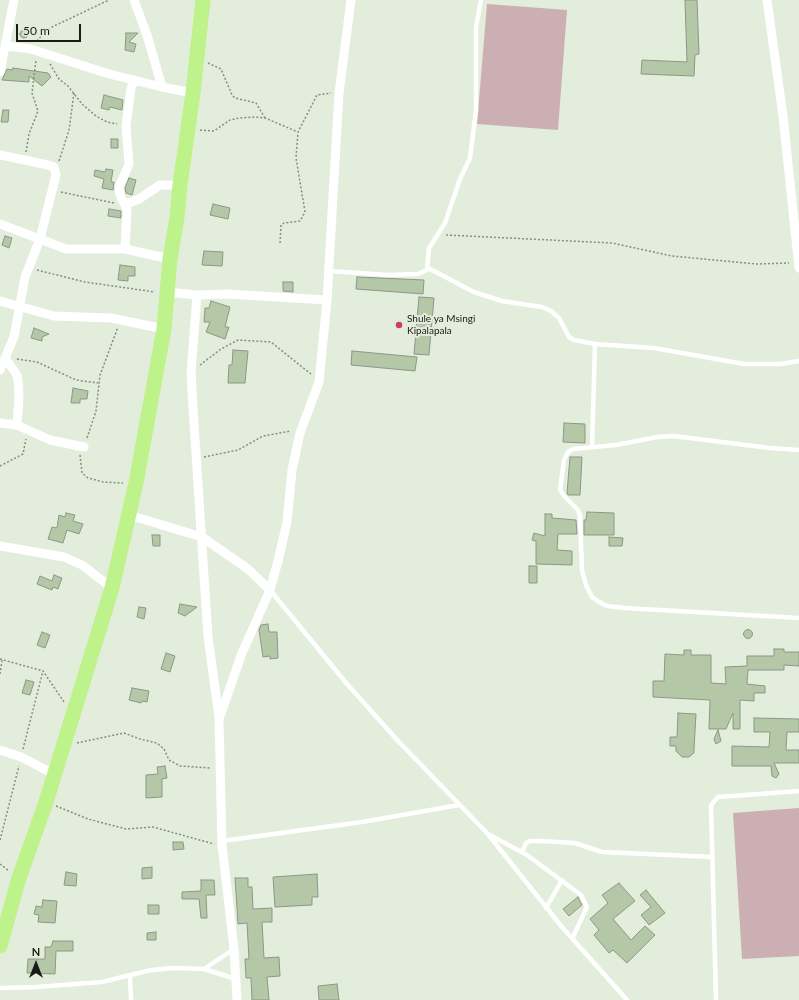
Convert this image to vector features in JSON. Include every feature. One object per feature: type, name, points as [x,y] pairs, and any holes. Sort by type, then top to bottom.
[{"type":"highway","points":[[0,946],[19,878],[46,802],[112,588],[136,483],[164,329],[166,292],[193,93],[203,0]]},
{"type":"street","points":[[0,72],[14,0]]},
{"type":"street","points":[[134,0],[147,35],[162,87]]},
{"type":"street","points":[[219,718],[242,653],[270,590],[287,522],[292,470],[300,433],[320,382],[329,271],[339,93],[351,0]]},
{"type":"street","points":[[768,0],[784,124],[799,265]]},
{"type":"street","points":[[6,46],[34,51],[88,68],[162,87],[193,93]]},
{"type":"street","points":[[125,250],[127,218],[126,204],[120,195],[119,187],[129,164],[126,126],[131,88],[135,80]]},
{"type":"street","points":[[0,155],[48,165],[54,167],[56,171],[53,192],[40,239],[29,267],[19,305],[14,337],[5,353],[0,370]]},
{"type":"street","points":[[126,204],[160,185],[180,185]]},
{"type":"street","points":[[0,224],[66,249],[125,250],[170,259]]},
{"type":"street","points":[[166,292],[197,295],[227,294],[327,300]]},
{"type":"street","points":[[197,295],[191,373],[208,637],[219,718],[222,843],[234,948],[237,1000]]},
{"type":"street","points":[[0,301],[19,305],[54,316],[94,317],[121,320],[164,329]]},
{"type":"street","points":[[5,353],[17,375],[18,381],[19,397],[16,425]]},
{"type":"street","points":[[0,423],[16,425],[28,429],[50,440],[84,447]]},
{"type":"street","points":[[129,515],[202,537],[248,569],[270,590]]},
{"type":"street","points":[[0,546],[64,557],[82,565],[112,588]]},
{"type":"street","points":[[0,750],[21,757],[54,774]]},
{"type":"lane","points":[[329,271],[418,274],[425,272],[428,268],[429,248],[446,223],[460,179],[470,158],[476,110],[476,27],[482,0]]},
{"type":"lane","points":[[428,268],[474,292],[502,301],[542,307],[551,311],[559,318],[569,337],[574,340],[594,344],[654,348],[744,364],[780,364],[799,361]]},
{"type":"lane","points":[[592,447],[594,344]]},
{"type":"lane","points":[[799,450],[770,448],[674,436],[657,436],[616,445],[573,449],[568,452],[564,460],[560,490],[578,510],[580,516],[582,570],[586,586],[592,597],[607,606],[799,618]]},
{"type":"lane","points":[[270,590],[347,684],[459,805],[487,833],[546,908],[627,1000]]},
{"type":"lane","points":[[716,1000],[711,805],[718,797],[799,791]]},
{"type":"lane","points":[[222,843],[459,805]]},
{"type":"lane","points":[[487,833],[522,852],[582,895],[587,907],[573,937]]},
{"type":"lane","points":[[522,852],[526,843],[530,840],[540,840],[575,843],[602,852],[712,857]]},
{"type":"lane","points":[[546,908],[562,880]]},
{"type":"lane","points":[[204,969],[234,948]]},
{"type":"lane","points":[[0,988],[102,982],[130,977],[151,970],[175,968],[204,969],[236,979]]},
{"type":"lane","points":[[130,977],[131,1000]]},
{"type":"path","points":[[24,160],[29,134],[38,111],[32,93],[34,51],[42,35],[52,27],[109,0]]},
{"type":"path","points":[[34,51],[51,65],[59,79],[74,93],[82,104],[96,116],[107,122],[126,126]]},
{"type":"path","points":[[197,58],[221,69],[232,95],[235,98],[256,103],[265,118]]},
{"type":"path","points":[[280,243],[281,225],[300,220],[305,212],[296,158],[298,132],[317,95],[328,92],[339,93]]},
{"type":"path","points":[[56,171],[69,130],[74,93]]},
{"type":"path","points":[[188,129],[214,131],[230,120],[239,118],[265,118],[298,132]]},
{"type":"path","points":[[53,192],[73,194],[110,203],[126,204]]},
{"type":"path","points":[[438,235],[612,243],[672,256],[756,264],[799,265]]},
{"type":"path","points":[[29,267],[86,282],[139,291],[166,292]]},
{"type":"path","points":[[121,320],[98,383],[93,421],[79,457],[82,473],[88,478],[103,482],[136,483]]},
{"type":"path","points":[[191,373],[221,349],[238,340],[271,342],[297,361],[320,382]]},
{"type":"path","points":[[5,353],[15,360],[37,362],[76,380],[98,383]]},
{"type":"path","points":[[0,466],[23,454],[28,429]]},
{"type":"path","points":[[196,459],[238,450],[263,436],[276,432],[289,430],[300,433]]},
{"type":"path","points":[[0,674],[1,659],[43,671],[72,715]]},
{"type":"path","points":[[0,840],[14,790],[43,671]]},
{"type":"path","points":[[63,746],[124,733],[135,738],[158,743],[164,749],[169,760],[180,766],[220,769]]},
{"type":"path","points":[[46,802],[88,818],[126,829],[153,827],[196,840],[222,843]]},
{"type":"shaded area","points":[[487,4],[567,10],[558,130],[477,124]]},
{"type":"shaded area","points":[[799,808],[799,956],[742,959],[733,813]]},
{"type":"building","points":[[685,0],[697,0],[699,54],[695,55],[694,76],[641,74],[642,60],[687,62]]},
{"type":"building","points":[[22,30],[26,30],[28,34],[26,38],[22,38],[20,36],[20,32]]},
{"type":"building","points":[[126,33],[138,33],[129,42],[136,44],[134,52],[125,50]]},
{"type":"building","points":[[13,68],[48,73],[51,77],[42,86],[29,76],[29,82],[2,80],[7,69],[13,70]]},
{"type":"building","points":[[104,95],[123,100],[122,110],[110,107],[109,110],[101,108]]},
{"type":"building","points":[[3,110],[9,110],[8,122],[1,122]]},
{"type":"building","points":[[111,139],[118,139],[118,148],[111,148]]},
{"type":"building","points":[[106,169],[113,170],[111,182],[114,182],[113,190],[102,188],[104,179],[94,176],[95,170],[105,172]]},
{"type":"building","points":[[129,178],[136,180],[132,195],[126,193],[125,188]]},
{"type":"building","points":[[213,204],[230,208],[228,219],[210,215]]},
{"type":"building","points":[[109,209],[121,211],[121,218],[108,216]]},
{"type":"building","points":[[5,236],[12,238],[9,248],[2,245]]},
{"type":"building","points":[[204,251],[223,252],[222,266],[202,265]]},
{"type":"building","points":[[120,265],[135,267],[135,276],[128,276],[128,281],[118,280]]},
{"type":"building","points":[[357,277],[424,280],[423,294],[356,289]]},
{"type":"building","points":[[283,282],[293,282],[293,292],[283,291]]},
{"type":"building","points":[[419,297],[434,298],[429,355],[414,354]]},
{"type":"building","points":[[211,301],[230,307],[225,327],[229,327],[225,339],[206,332],[210,322],[204,322],[205,308],[209,308]]},
{"type":"building","points":[[34,328],[49,334],[42,337],[42,341],[31,338]]},
{"type":"building","points":[[233,350],[248,351],[245,383],[228,383],[229,365],[232,365]]},
{"type":"building","points":[[352,351],[417,357],[415,371],[351,365]]},
{"type":"building","points":[[73,388],[88,391],[87,399],[80,399],[80,403],[71,403]]},
{"type":"building","points":[[564,423],[585,424],[585,443],[563,442]]},
{"type":"building","points":[[570,457],[582,457],[580,495],[568,495],[567,493]]},
{"type":"building","points":[[587,512],[614,513],[614,535],[584,535],[584,520],[586,520]]},
{"type":"building","points":[[66,513],[75,515],[73,521],[83,524],[79,534],[67,530],[63,543],[48,539],[52,527],[57,528],[59,515],[65,517]]},
{"type":"building","points":[[545,514],[552,514],[552,518],[576,520],[577,534],[558,534],[557,550],[572,551],[572,565],[536,564],[536,541],[532,540],[534,533],[545,536]]},
{"type":"building","points":[[152,535],[160,535],[160,546],[153,546]]},
{"type":"building","points":[[609,537],[623,538],[622,546],[609,546]]},
{"type":"building","points":[[529,566],[537,566],[537,583],[529,583]]},
{"type":"building","points":[[54,575],[62,578],[58,589],[53,587],[52,590],[37,584],[40,576],[52,581]]},
{"type":"building","points":[[180,604],[197,607],[185,616],[178,613]]},
{"type":"building","points":[[139,607],[146,608],[144,619],[137,617]]},
{"type":"building","points":[[268,624],[269,632],[277,632],[278,658],[270,659],[270,656],[263,657],[259,630],[261,625]]},
{"type":"building","points":[[748,629],[753,634],[748,639],[743,634]]},
{"type":"building","points":[[42,632],[50,635],[45,648],[37,645]]},
{"type":"building","points":[[774,649],[784,649],[784,652],[799,652],[799,666],[784,665],[784,670],[748,670],[747,684],[765,686],[765,693],[754,693],[754,701],[740,700],[740,729],[733,729],[733,713],[726,729],[709,729],[710,700],[653,697],[653,681],[664,681],[665,654],[684,655],[684,650],[691,650],[691,655],[711,655],[711,683],[726,684],[725,667],[747,666],[747,656],[774,656]]},
{"type":"building","points":[[166,653],[175,656],[170,672],[161,669]]},
{"type":"building","points":[[26,680],[34,682],[30,695],[22,693]]},
{"type":"building","points":[[132,688],[149,691],[147,702],[142,701],[141,703],[129,700]]},
{"type":"building","points":[[678,713],[696,714],[694,753],[689,757],[682,757],[676,751],[676,746],[670,746],[670,737],[677,737]]},
{"type":"building","points":[[754,718],[799,719],[799,732],[787,732],[786,750],[799,750],[799,763],[774,763],[779,774],[776,778],[772,776],[771,766],[732,766],[732,746],[769,747],[770,732],[754,732]]},
{"type":"building","points":[[718,730],[721,741],[716,744],[714,739]]},
{"type":"building","points":[[165,766],[167,778],[162,779],[162,797],[146,798],[146,775],[158,774],[157,767]]},
{"type":"building","points":[[173,842],[183,842],[184,849],[173,850]]},
{"type":"building","points":[[152,867],[152,878],[142,879],[142,868]]},
{"type":"building","points":[[66,872],[77,874],[76,886],[64,885]]},
{"type":"building","points":[[317,874],[318,897],[312,897],[312,905],[275,907],[273,877]]},
{"type":"building","points":[[235,878],[248,878],[248,887],[252,887],[253,909],[272,908],[272,922],[262,922],[264,958],[279,957],[280,976],[267,977],[269,1000],[252,1000],[251,978],[246,978],[245,959],[249,959],[247,923],[238,924]]},
{"type":"building","points":[[201,880],[214,880],[215,895],[206,895],[207,918],[201,918],[199,899],[182,899],[182,892],[201,891]]},
{"type":"building","points":[[619,883],[635,901],[613,919],[631,940],[645,926],[655,935],[627,963],[613,950],[609,953],[594,935],[599,930],[590,919],[608,903],[602,895]]},
{"type":"building","points":[[646,890],[665,913],[649,925],[641,915],[651,907],[640,895]]},
{"type":"building","points":[[578,897],[582,905],[569,916],[563,909]]},
{"type":"building","points":[[43,900],[57,901],[55,923],[38,922],[39,915],[34,914],[36,906],[42,907]]},
{"type":"building","points":[[148,905],[159,905],[159,914],[148,914]]},
{"type":"building","points":[[156,932],[156,940],[147,940],[147,933]]},
{"type":"building","points":[[53,941],[73,941],[73,951],[56,951],[55,974],[27,973],[28,959],[45,959],[45,947],[51,947]]},
{"type":"building","points":[[337,984],[339,1000],[319,1000],[318,986]]},
{"type":"place","name":"Shule ya Msingi Kipalapala","points":[[399,325]]}]
